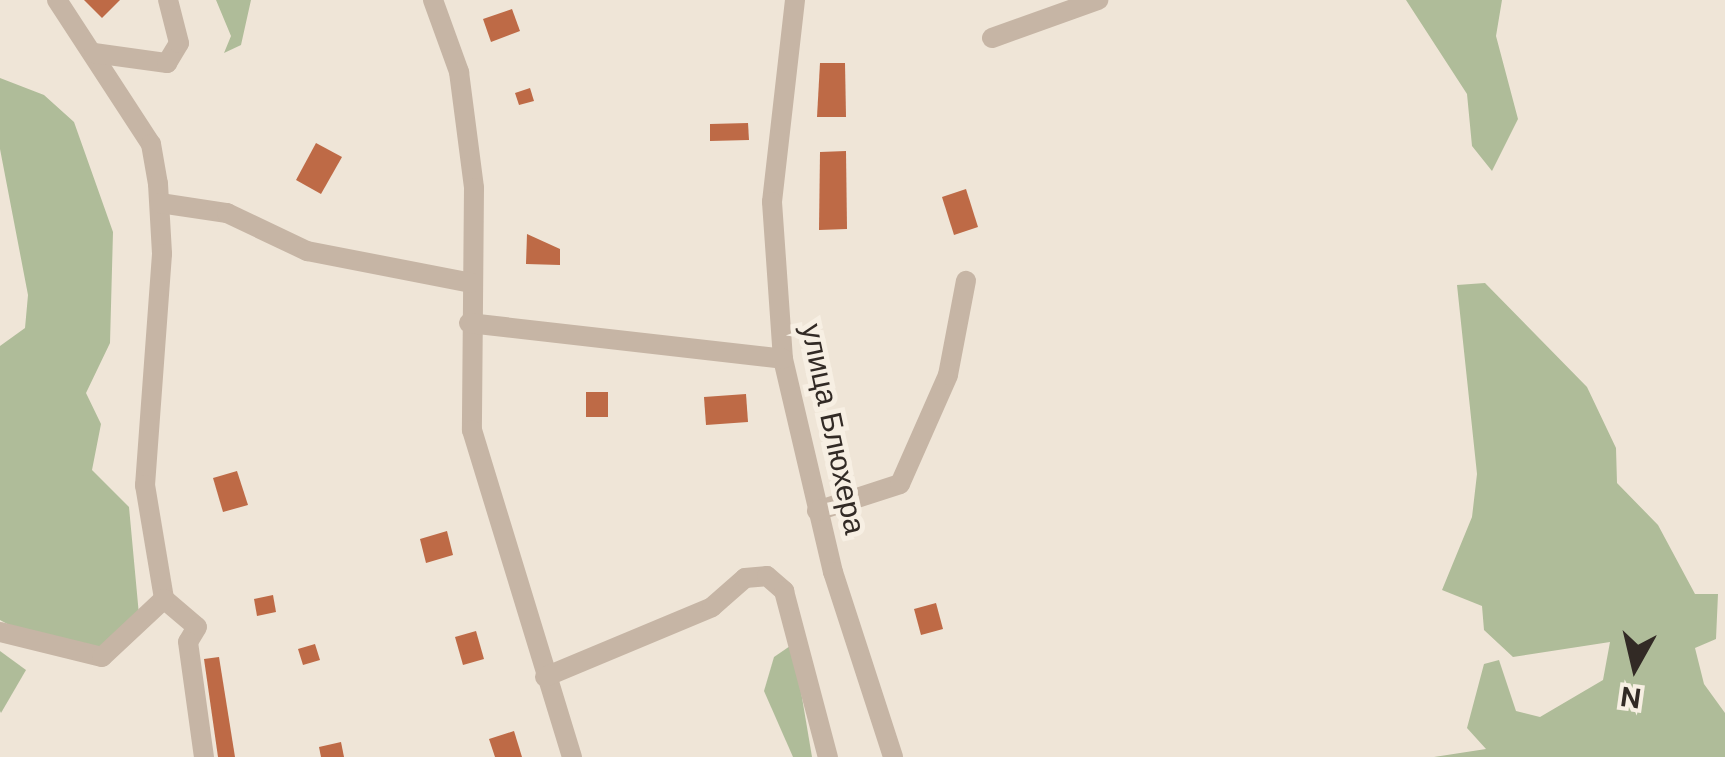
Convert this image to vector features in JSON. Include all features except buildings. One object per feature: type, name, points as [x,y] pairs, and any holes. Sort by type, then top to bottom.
[{"type":"street","points":[[57,0],[150,144],[160,203],[145,484],[164,599],[197,628],[188,642],[204,757]]},
{"type":"street","points":[[94,53],[167,63],[179,43],[168,0]]},
{"type":"street","points":[[433,0],[459,72],[474,188],[469,323],[472,430],[572,757]]},
{"type":"street","name":"улица Блюхера","points":[[795,0],[772,202],[783,358],[833,572],[893,757]]},
{"type":"street","points":[[992,38],[1098,0]]},
{"type":"street","points":[[160,203],[228,213],[307,251],[470,282]]},
{"type":"street","points":[[817,511],[900,484],[948,374],[966,281]]},
{"type":"street","points":[[469,323],[783,358]]},
{"type":"street","points":[[545,676],[712,607],[745,578],[767,576],[784,591],[828,757]]},
{"type":"street","points":[[0,632],[102,657],[164,599]]},
{"type":"green space","points":[[216,0],[251,0],[241,45],[224,53],[231,36]]},
{"type":"green space","points":[[1406,0],[1502,0],[1496,36],[1518,119],[1492,171],[1472,146],[1467,94]]},
{"type":"green space","points":[[0,78],[44,95],[74,122],[113,232],[110,343],[86,393],[101,424],[92,470],[129,507],[139,615],[100,648],[33,638],[0,620],[0,346],[25,328],[28,295],[0,149]]},
{"type":"green space","points":[[1485,283],[1587,387],[1616,448],[1617,483],[1658,525],[1695,594],[1718,594],[1716,639],[1695,648],[1704,684],[1725,713],[1725,757],[1434,757],[1486,749],[1467,728],[1484,664],[1499,660],[1516,711],[1540,717],[1603,680],[1610,642],[1513,657],[1484,630],[1482,606],[1442,590],[1472,517],[1477,474],[1457,285]]},
{"type":"green space","points":[[793,644],[812,757],[793,757],[764,691],[774,657]]},
{"type":"green space","points":[[0,651],[26,670],[1,713],[0,711]]}]
